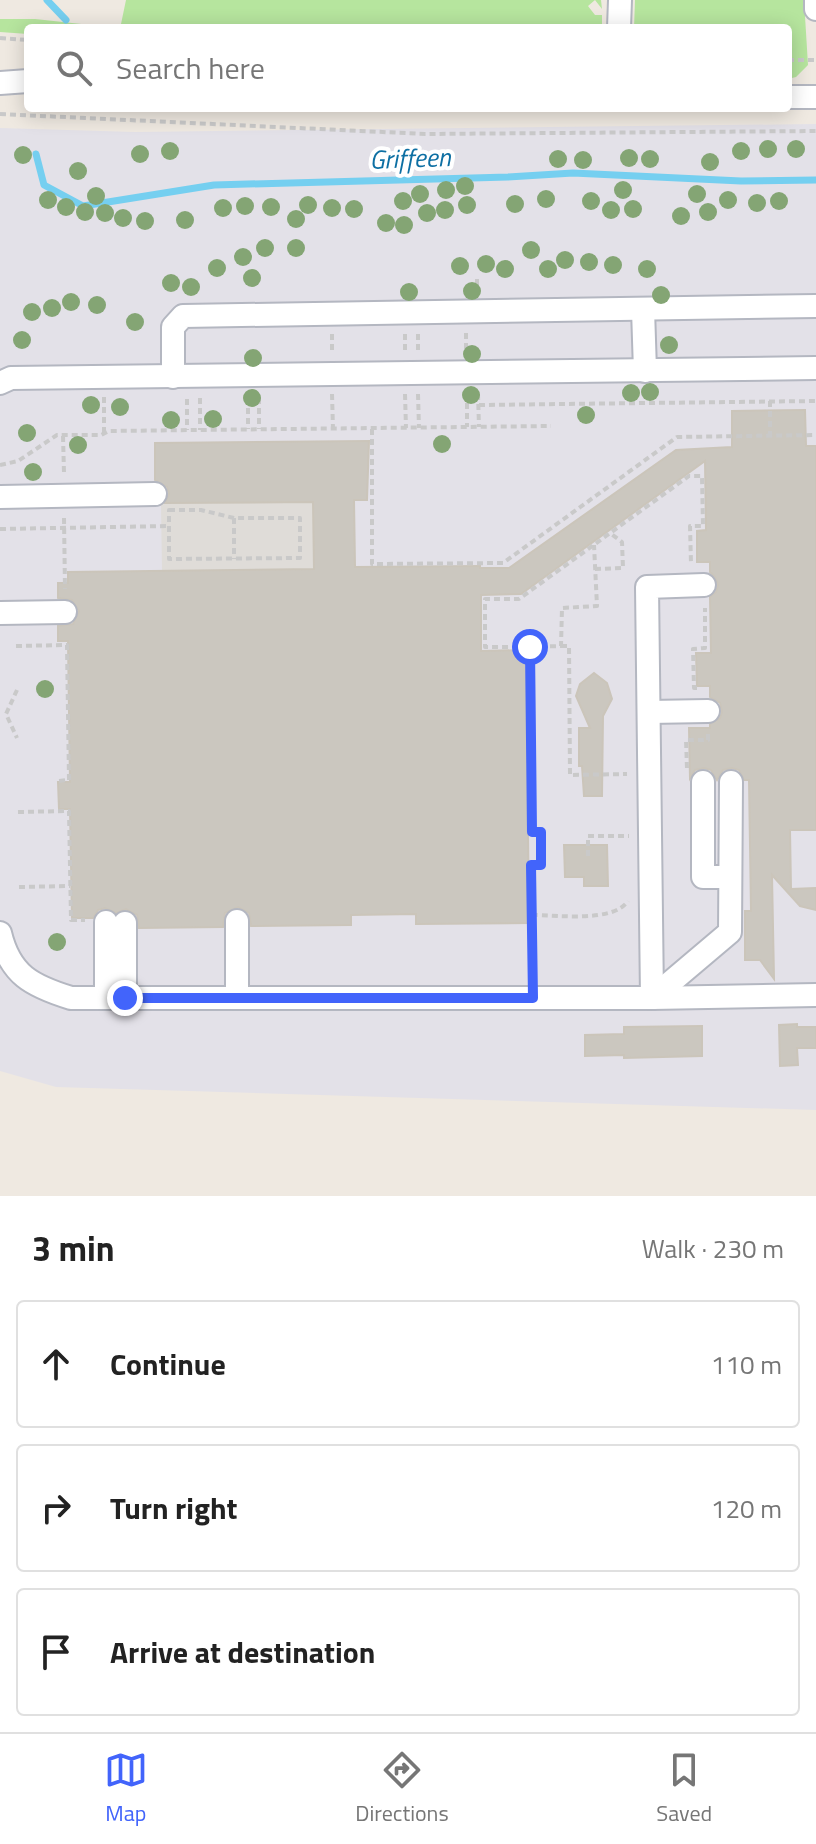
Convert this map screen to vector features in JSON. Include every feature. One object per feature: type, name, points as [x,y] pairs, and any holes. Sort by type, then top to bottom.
[{"type":"street","points":[[619,24],[620,0]]},
{"type":"street","points":[[816,0],[816,9]]},
{"type":"street","points":[[792,97],[816,97]]},
{"type":"street","points":[[173,377],[173,327],[183,316],[816,306]]},
{"type":"street","points":[[643,309],[645,371]]},
{"type":"street","points":[[0,383],[11,378],[816,368]]},
{"type":"street","points":[[0,497],[155,494]]},
{"type":"street","points":[[652,998],[647,587],[704,585]]},
{"type":"street","points":[[0,613],[65,612]]},
{"type":"street","points":[[649,712],[708,711]]},
{"type":"street","points":[[695,781],[703,877],[730,877]]},
{"type":"street","points":[[652,998],[730,932],[731,782]]},
{"type":"street","points":[[237,921],[237,998]]},
{"type":"street","points":[[106,922],[116,998]]},
{"type":"street","points":[[0,933],[5,954],[21,975],[43,989],[71,998],[816,995]]},
{"type":"path","points":[[0,38],[24,40]]},
{"type":"path","points":[[792,60],[816,60]]},
{"type":"path","points":[[0,114],[425,134],[816,131]]},
{"type":"path","points":[[770,401],[770,436]]},
{"type":"path","points":[[479,405],[816,401]]},
{"type":"path","points":[[0,465],[18,461],[57,435],[101,435],[109,431],[551,426]]},
{"type":"path","points":[[372,429],[372,564],[503,563],[677,437],[816,435]]},
{"type":"path","points":[[63,436],[65,612]]},
{"type":"path","points":[[650,774],[570,775],[569,646],[485,647],[485,599],[519,599],[689,476],[702,476],[703,526],[690,526],[691,566],[704,566],[705,648],[693,649],[694,688],[707,688],[708,740],[686,740],[695,781]]},
{"type":"path","points":[[169,510],[201,510],[234,518],[300,518],[300,558],[169,559],[169,510]]},
{"type":"path","points":[[234,518],[234,559]]},
{"type":"path","points":[[0,529],[169,526]]},
{"type":"path","points":[[595,569],[623,568],[622,542],[610,533]]},
{"type":"path","points":[[561,646],[562,608],[597,606],[594,545]]},
{"type":"path","points":[[16,646],[67,645],[69,780],[58,781]]},
{"type":"path","points":[[530,647],[532,832],[541,832],[541,865],[531,865],[533,998]]},
{"type":"path","points":[[17,690],[3,714],[17,738]]},
{"type":"path","points":[[18,812],[69,811],[71,920],[106,922]]},
{"type":"path","points":[[632,849],[632,819],[650,818]]},
{"type":"path","points":[[588,856],[588,836],[632,836]]},
{"type":"path","points":[[19,887],[70,886]]},
{"type":"path","points":[[532,915],[608,914],[623,908],[631,896]]},
{"type":"shaded area","points":[[816,124],[816,1110],[56,1087],[0,1071],[0,128],[135,132]]},
{"type":"shaded area","points":[[313,502],[313,553],[317,569],[162,571],[161,503]]},
{"type":"green space","points":[[126,0],[595,0],[588,6],[595,15],[602,15],[602,24],[121,24]]},
{"type":"green space","points":[[635,0],[804,0],[808,65],[792,78],[792,24],[634,24]]},
{"type":"green space","points":[[0,19],[81,24],[24,24],[24,34],[0,32]]},
{"type":"building","points":[[805,410],[806,446],[816,446],[816,830],[790,830],[791,889],[816,888],[816,910],[800,906],[772,875],[774,979],[760,960],[745,960],[745,911],[751,911],[749,780],[744,780],[739,770],[732,768],[723,770],[717,780],[711,770],[704,768],[695,770],[690,778],[689,728],[710,728],[722,712],[720,703],[710,697],[710,686],[697,686],[696,653],[711,653],[710,597],[718,585],[710,572],[710,562],[697,562],[697,531],[706,530],[705,461],[521,594],[481,595],[481,651],[526,650],[529,923],[416,924],[416,914],[351,915],[351,925],[251,926],[249,913],[238,907],[225,913],[223,927],[139,928],[137,915],[126,909],[116,913],[105,908],[98,910],[93,918],[72,918],[70,809],[59,809],[58,782],[70,782],[68,641],[58,641],[58,626],[73,624],[79,611],[72,600],[58,598],[58,583],[68,583],[68,572],[314,569],[313,502],[165,503],[169,494],[167,487],[155,480],[155,443],[369,441],[367,500],[354,500],[355,567],[509,568],[676,450],[732,447],[732,411]]},
{"type":"building","points":[[594,673],[607,683],[612,699],[603,716],[602,796],[584,796],[582,766],[579,766],[579,728],[590,728],[576,696],[580,684]]},
{"type":"building","points":[[564,845],[607,845],[608,886],[584,886],[584,877],[565,877]]},
{"type":"building","points":[[797,1024],[797,1027],[816,1027],[816,1048],[797,1048],[798,1065],[780,1066],[779,1025]]},
{"type":"building","points":[[702,1026],[702,1056],[585,1056],[585,1035],[624,1034],[624,1027]]},
{"type":"waterway","name":"Griffeen","points":[[47,0],[66,20]]},
{"type":"waterway","name":"Griffeen","points":[[36,154],[44,185],[83,206],[214,185],[573,173],[741,181],[816,180]]},
{"type":"route","points":[[125,998],[533,998],[531,865],[541,865],[541,832],[532,832],[530,647]]}]
